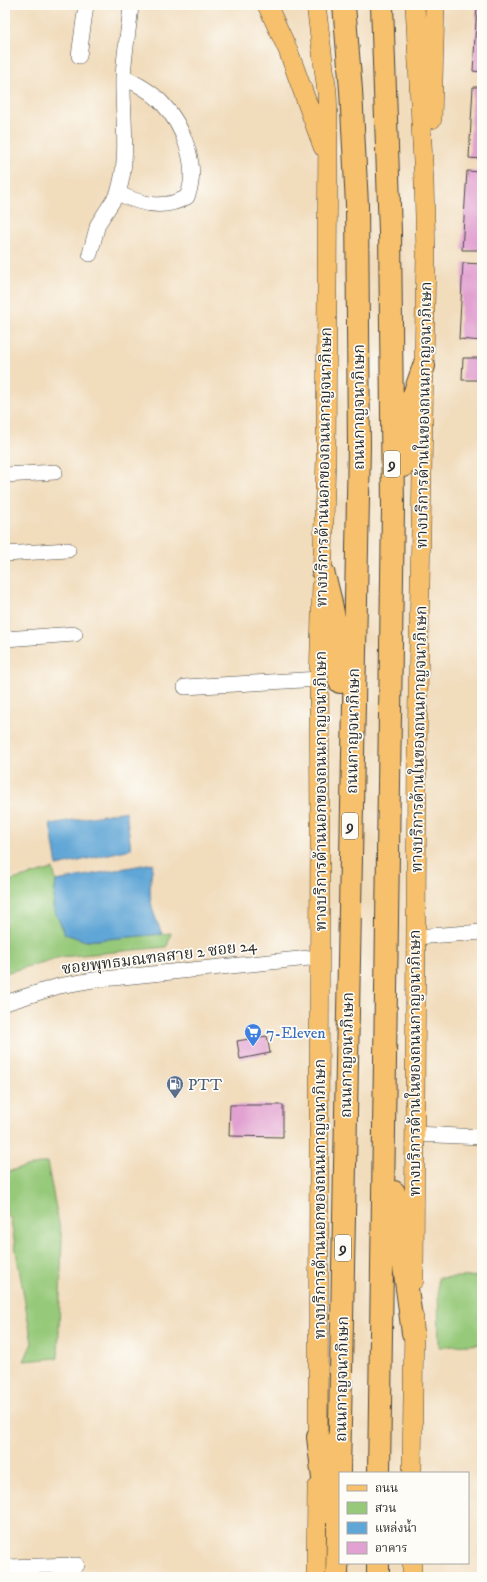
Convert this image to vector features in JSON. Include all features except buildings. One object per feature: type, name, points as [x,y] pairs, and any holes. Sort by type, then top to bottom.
[{"type":"highway","name":"ถนนกาญจนาภิเษก","points":[[337,1577],[358,446],[357,221],[351,90],[344,5]]},
{"type":"highway","name":"9","points":[[379,1472],[393,508],[390,232],[382,5]]},
{"type":"highway","points":[[393,508],[405,456],[411,403],[424,366]]},
{"type":"highway","points":[[323,572],[336,626],[341,703],[352,733]]},
{"type":"highway","points":[[384,1120],[413,1333]]},
{"type":"highway","points":[[318,1437],[334,1577]]},
{"type":"highway","points":[[378,1564],[378,1577]]},
{"type":"main road","name":"ทางบริการด้านนอกของถนนกาญจนาภิเษก","points":[[316,5],[327,92],[326,458],[319,679],[318,1437],[316,1577]]},
{"type":"main road","name":"ทางบริการด้านในของถนนกาญจนาภิเษก","points":[[412,1472],[415,937],[426,254],[415,5]]},
{"type":"main road","points":[[424,182],[432,125],[435,5]]},
{"type":"main road","points":[[269,6],[301,82],[327,159]]},
{"type":"main road","points":[[412,1564],[412,1577]]},
{"type":"street","points":[[79,56],[86,5]]},
{"type":"street","points":[[90,254],[98,224],[118,193],[122,183],[123,77],[131,5]]},
{"type":"street","points":[[118,193],[134,201],[147,205],[177,203],[187,197],[192,180],[186,145],[174,118],[146,89],[123,77]]},
{"type":"street","points":[[5,475],[55,472]]},
{"type":"street","points":[[5,554],[68,550]]},
{"type":"street","points":[[5,638],[75,634]]},
{"type":"street","points":[[185,687],[319,679]]},
{"type":"street","points":[[415,937],[482,932]]},
{"type":"street","name":"ซอยพุทธมณฑลสาย 2 ซอย 24","points":[[5,1003],[59,986],[93,980],[319,957]]},
{"type":"street","points":[[414,1134],[482,1137]]},
{"type":"street","points":[[5,1566],[77,1565]]},
{"type":"green space","points":[[53,869],[56,881],[53,907],[86,941],[171,933],[167,947],[61,957],[5,973],[5,882]]},
{"type":"green space","points":[[47,1162],[62,1239],[58,1358],[24,1361],[32,1343],[10,1216],[5,1217],[5,1172]]},
{"type":"green space","points":[[482,1276],[482,1344],[439,1347],[438,1278]]},
{"type":"water","points":[[126,811],[131,849],[57,866],[50,824]]},
{"type":"water","points":[[153,863],[150,884],[151,900],[154,915],[162,934],[86,941],[65,934],[53,907],[56,881]]},
{"type":"place","name":"7-Eleven","points":[[253,1047]]},
{"type":"place","name":"PTT","points":[[175,1099]]}]
